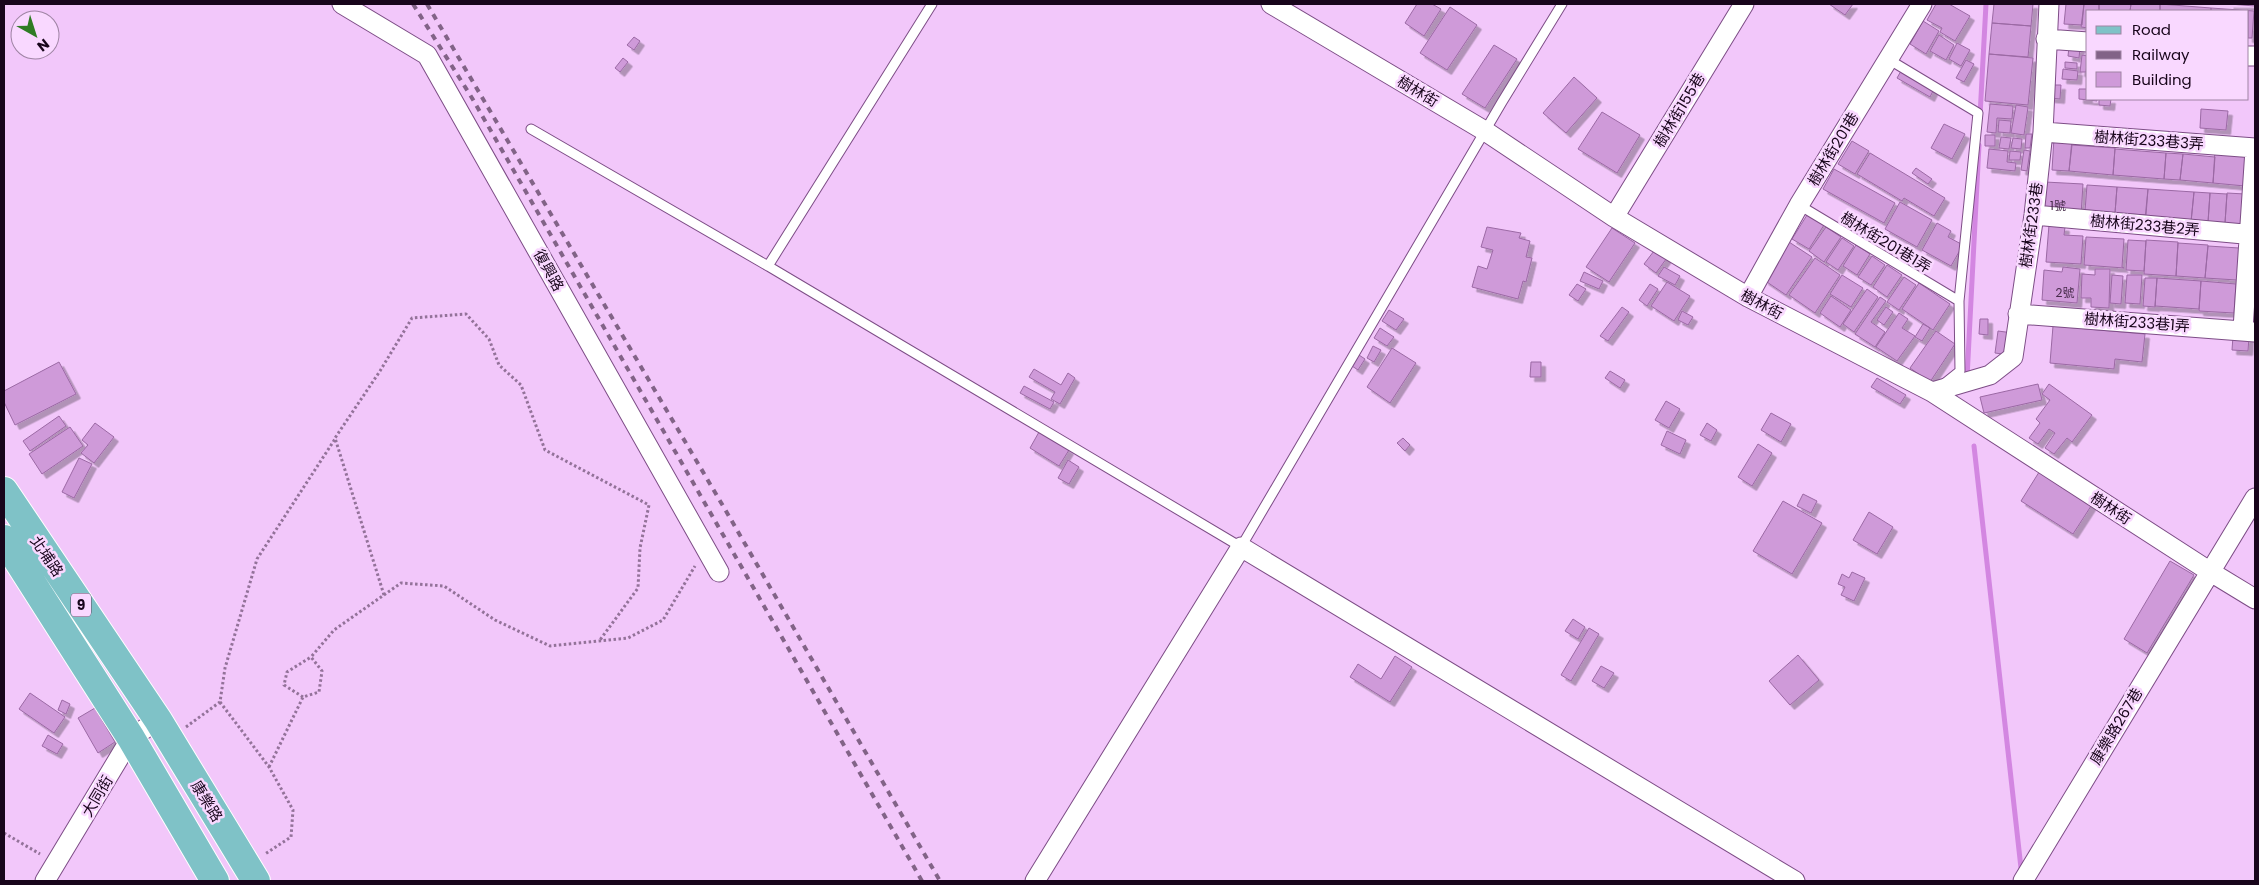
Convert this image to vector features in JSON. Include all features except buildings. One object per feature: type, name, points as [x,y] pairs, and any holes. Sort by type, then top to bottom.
[{"type":"main road","name":"北埔路","points":[[4,491],[164,729]]},
{"type":"main road","name":"北埔路","points":[[4,539],[131,738]]},
{"type":"main road","name":"康樂路","points":[[164,729],[252,874]]},
{"type":"main road","name":"9","points":[[131,738],[215,881]]},
{"type":"street","name":"復興路","points":[[342,4],[427,55],[719,572]]},
{"type":"street","name":"樹林街","points":[[1271,4],[1485,131],[1614,217],[1748,297],[1932,392],[2255,599]]},
{"type":"street","name":"樹林街155巷","points":[[1614,217],[1744,4]]},
{"type":"street","name":"樹林街201巷","points":[[1748,297],[1799,206],[1922,4]]},
{"type":"street","name":"樹林街233巷","points":[[1932,392],[1990,375],[2012,357],[2034,215],[2043,132],[2049,4]]},
{"type":"street","points":[[2046,39],[2086,42]]},
{"type":"street","name":"樹林街233巷3弄","points":[[2043,132],[2255,149]]},
{"type":"street","points":[[2249,330],[2255,149]]},
{"type":"street","name":"樹林街233巷2弄","points":[[2034,215],[2252,235]]},
{"type":"street","name":"樹林街233巷1弄","points":[[2018,314],[2249,330]]},
{"type":"street","name":"康樂路267巷","points":[[2023,881],[2209,571],[2255,498]]},
{"type":"street","points":[[1035,881],[1241,547],[1795,881]]},
{"type":"street","name":"大同街","points":[[45,881],[131,738],[164,729]]},
{"type":"lane","points":[[768,266],[932,4]]},
{"type":"lane","points":[[531,129],[768,266],[1241,547],[1485,131],[1562,4]]},
{"type":"lane","points":[[1888,59],[1978,113],[1959,302],[1960,371],[1932,392]]},
{"type":"lane","name":"樹林街201巷1弄","points":[[1799,206],[1959,302]]},
{"type":"path","points":[[252,874],[291,836],[293,810],[269,766],[220,702],[225,668],[257,559],[380,372],[412,318],[466,314],[489,339],[499,364],[521,385],[545,450],[649,505],[640,548],[638,588],[600,640]]},
{"type":"path","points":[[335,438],[384,595]]},
{"type":"path","points":[[303,697],[284,685],[287,672],[311,657],[334,630],[401,583],[444,586],[495,620],[550,646],[628,638],[663,620],[705,548]]},
{"type":"path","points":[[269,766],[303,697],[319,692],[322,671],[311,657]]},
{"type":"path","points":[[164,729],[220,702]]},
{"type":"path","points":[[4,833],[56,864]]},
{"type":"waterway","points":[[1980,116],[1986,4]]},
{"type":"waterway","points":[[1967,378],[1979,145]]},
{"type":"waterway","points":[[1974,446],[2021,868]]},
{"type":"railway","points":[[413,4],[472,98],[922,881]]},
{"type":"railway","points":[[427,4],[726,511],[940,881]]}]
